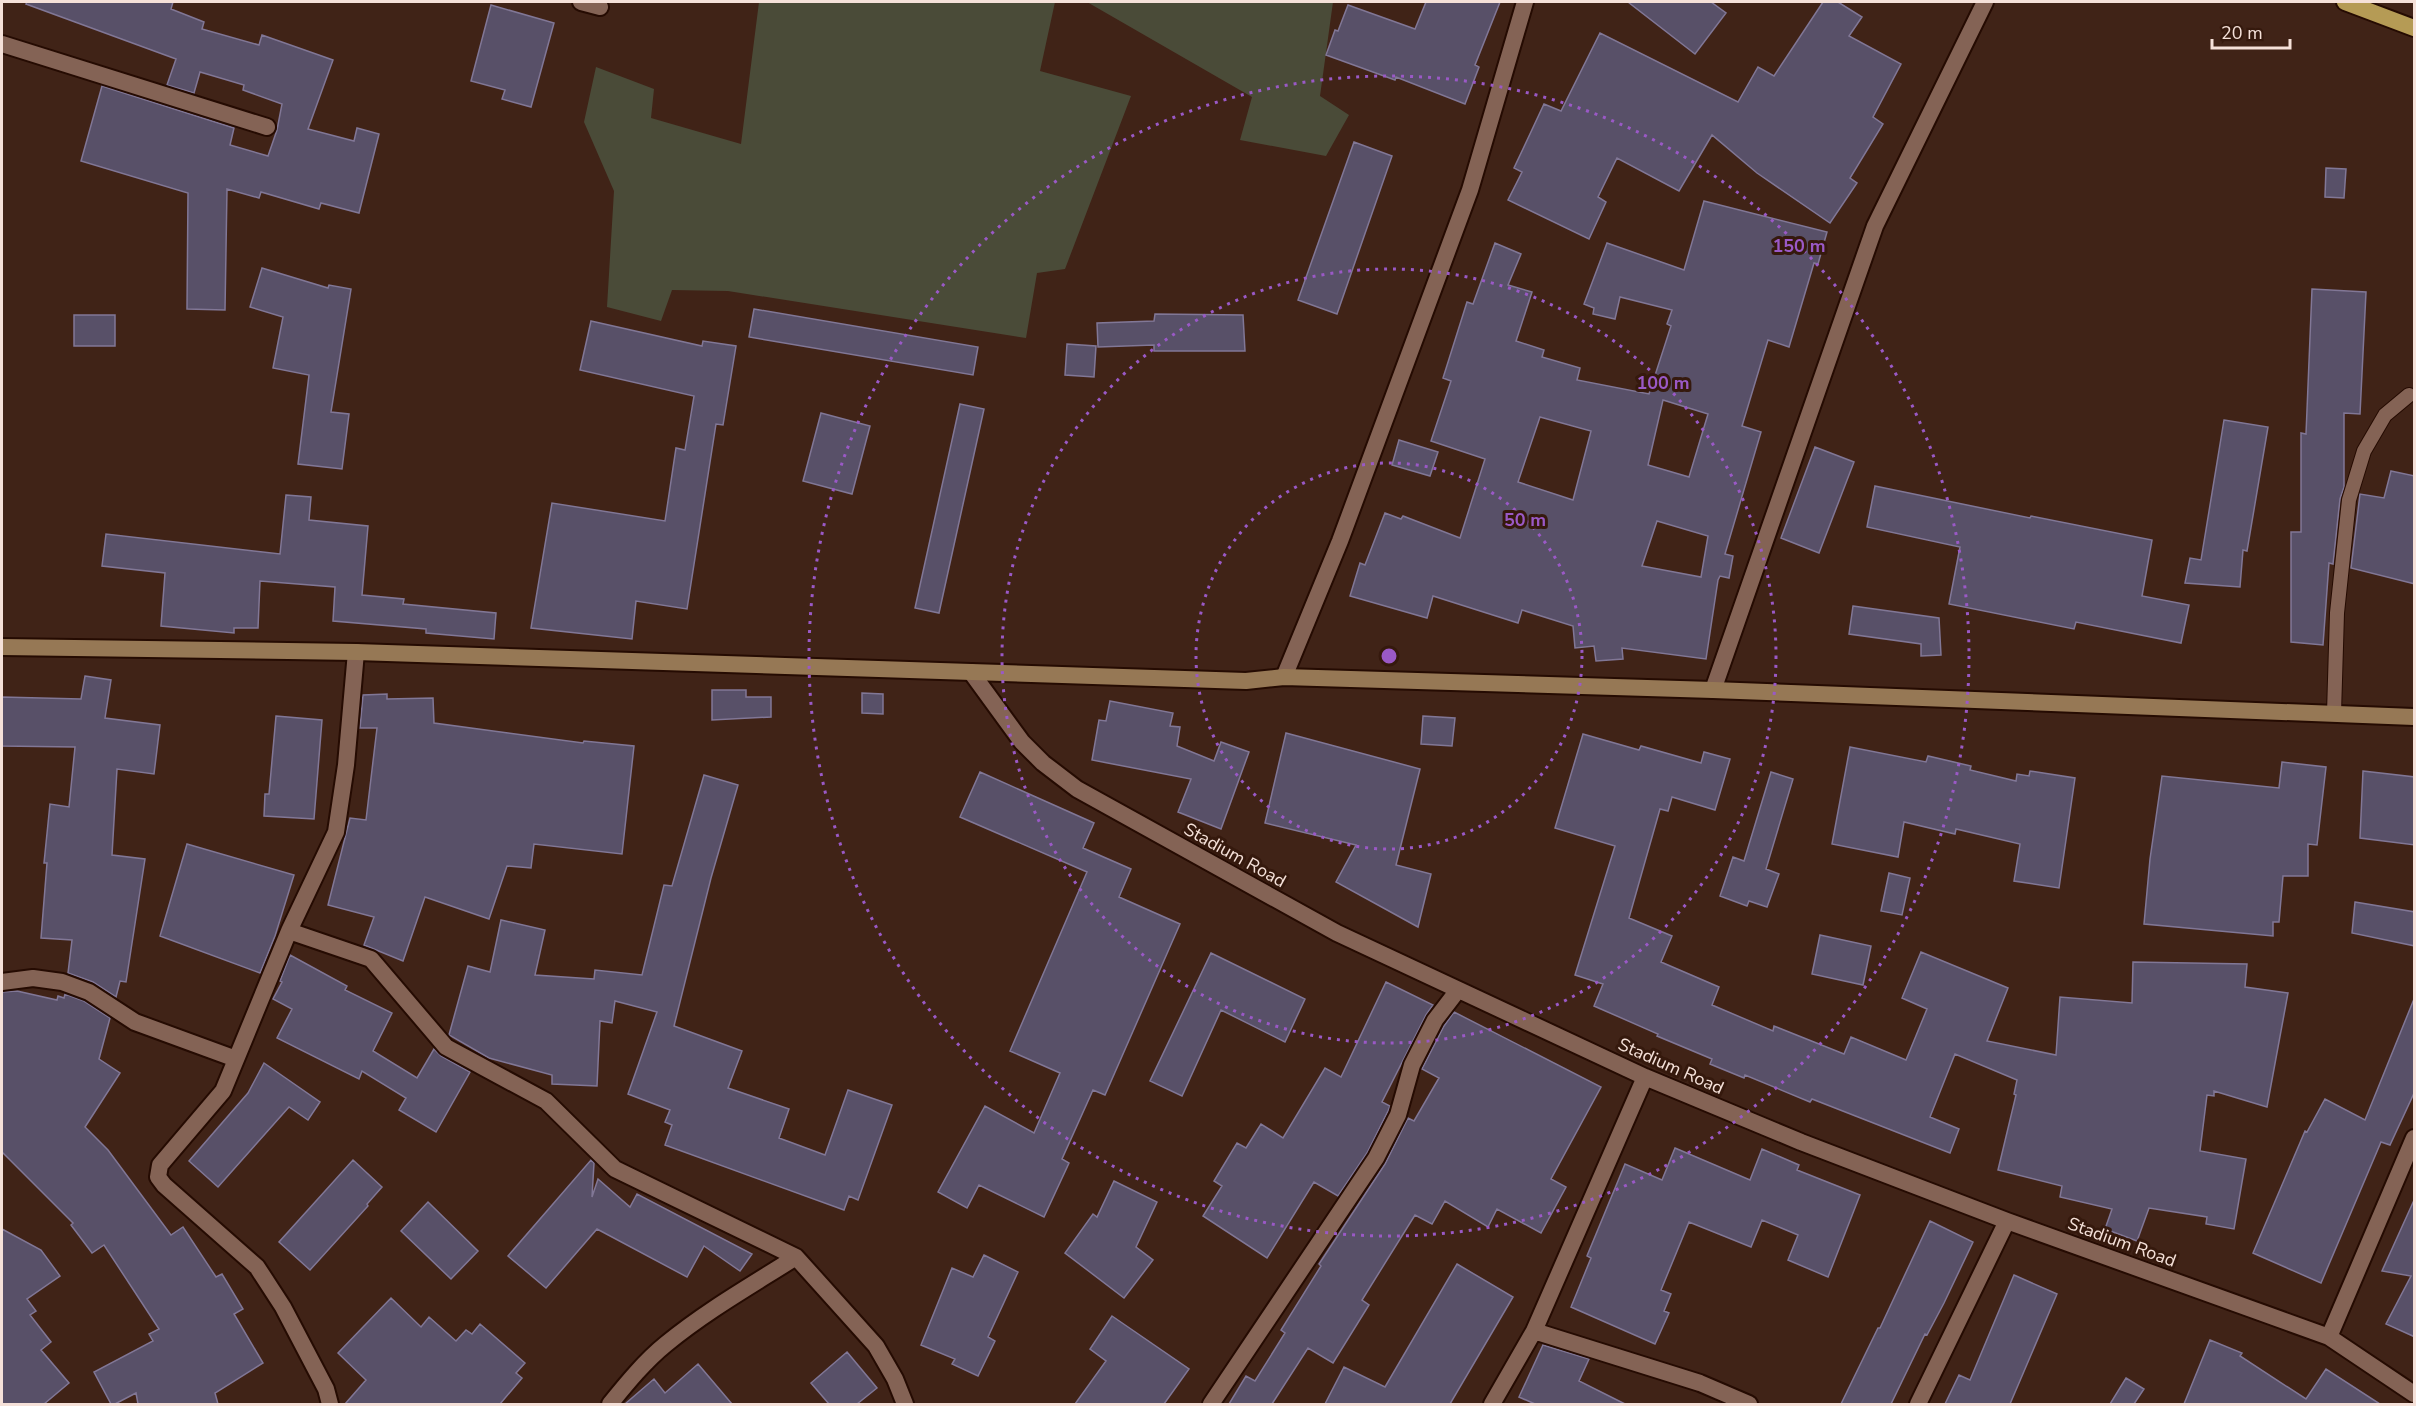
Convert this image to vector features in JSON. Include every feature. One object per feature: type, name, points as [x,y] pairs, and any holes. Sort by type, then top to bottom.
[{"type":"highway","points":[[2345,2],[2415,28]]},
{"type":"main road","points":[[2,647],[356,652],[1246,681],[1284,677],[1713,690],[2415,717]]},
{"type":"street","points":[[581,2],[600,7]]},
{"type":"street","points":[[1284,677],[1340,541],[1470,190],[1525,2]]},
{"type":"street","points":[[1713,690],[1875,226],[1985,2]]},
{"type":"street","points":[[2,44],[267,127]]},
{"type":"street","points":[[330,1404],[326,1389],[283,1307],[257,1267],[164,1185],[158,1177],[160,1165],[223,1091],[289,931],[336,832],[346,765],[356,652]]},
{"type":"street","name":"Stadium Road","points":[[971,672],[1022,742],[1043,763],[1077,789],[1337,933],[1645,1077],[1801,1142],[2007,1221],[2330,1337],[2415,1394]]},
{"type":"street","points":[[289,931],[371,959],[446,1047],[546,1101],[615,1169],[796,1257],[876,1346],[895,1379],[905,1404]]},
{"type":"street","points":[[2,982],[33,978],[62,982],[89,992],[135,1022],[236,1059]]},
{"type":"street","points":[[1211,1404],[1376,1158],[1398,1115],[1412,1065],[1435,1020],[1458,990]]},
{"type":"street","points":[[1492,1404],[1534,1331],[1645,1077]]},
{"type":"street","points":[[2330,1337],[2415,1138]]},
{"type":"street","points":[[1918,1404],[2007,1221]]},
{"type":"street","points":[[610,1404],[630,1379],[665,1345],[704,1316],[796,1257]]},
{"type":"street","points":[[1534,1331],[1700,1383],[1749,1404]]},
{"type":"lane","points":[[2334,713],[2337,613],[2349,500],[2364,451],[2385,415],[2409,395]]},
{"type":"green space","points":[[759,2],[1055,2],[1040,71],[1131,96],[1065,269],[1037,273],[1026,338],[728,291],[672,290],[661,321],[607,307],[614,191],[584,122],[596,67],[654,89],[651,118],[741,144]]},
{"type":"green space","points":[[1087,2],[1333,2],[1320,96],[1349,115],[1326,156],[1240,140],[1252,97]]},
{"type":"building","points":[[27,2],[173,2],[171,9],[204,22],[202,29],[259,45],[262,35],[333,60],[308,129],[354,141],[357,128],[379,134],[359,213],[321,203],[319,209],[261,192],[259,198],[227,189],[225,310],[187,309],[188,193],[81,161],[102,86],[234,128],[230,145],[268,156],[277,130],[282,104],[243,90],[244,85],[200,72],[194,93],[167,85],[176,59],[26,4]]},
{"type":"building","points":[[1426,2],[1500,2],[1475,65],[1479,67],[1465,104],[1396,77],[1395,80],[1326,55],[1335,30],[1338,31],[1348,5],[1415,29]]},
{"type":"building","points":[[1628,2],[1711,2],[1726,13],[1695,54]]},
{"type":"building","points":[[1823,2],[1838,2],[1862,17],[1849,36],[1901,64],[1873,117],[1883,124],[1850,178],[1857,183],[1830,223],[1757,173],[1712,135],[1679,191],[1617,158],[1598,197],[1606,202],[1589,239],[1508,200],[1522,172],[1514,168],[1544,104],[1561,111],[1600,33],[1738,102],[1758,67],[1774,76]]},
{"type":"building","points":[[491,5],[554,23],[531,107],[502,99],[505,90],[471,81]]},
{"type":"building","points":[[1354,142],[1392,156],[1337,314],[1298,300]]},
{"type":"building","points":[[2326,168],[2346,169],[2344,198],[2325,197]]},
{"type":"building","points":[[1704,201],[1827,232],[1818,264],[1814,263],[1789,347],[1768,340],[1742,426],[1761,432],[1725,554],[1733,556],[1729,578],[1720,576],[1718,580],[1706,659],[1622,648],[1623,659],[1596,661],[1594,646],[1575,648],[1573,626],[1522,610],[1518,623],[1433,596],[1427,618],[1350,596],[1360,563],[1365,565],[1385,513],[1401,519],[1403,516],[1460,538],[1485,459],[1431,441],[1451,381],[1443,378],[1467,302],[1473,304],[1495,243],[1521,254],[1508,285],[1532,292],[1516,341],[1544,350],[1542,357],[1580,368],[1577,380],[1649,394],[1671,326],[1667,324],[1672,310],[1620,297],[1615,319],[1593,314],[1594,308],[1584,304],[1607,243],[1684,270]],"holes":[[[1663,400],[1708,414],[1689,477],[1648,465]],[[1540,417],[1591,431],[1573,500],[1518,482]],[[1657,521],[1708,536],[1701,577],[1642,566]]]},
{"type":"building","points":[[262,268],[328,288],[329,285],[351,289],[331,412],[349,414],[342,469],[298,464],[309,375],[273,368],[283,317],[250,307]]},
{"type":"building","points":[[2312,289],[2366,292],[2360,414],[2344,413],[2344,487],[2340,499],[2333,564],[2329,563],[2323,645],[2291,642],[2291,532],[2301,532],[2301,433],[2306,434]]},
{"type":"building","points":[[754,309],[978,347],[973,375],[749,337]]},
{"type":"building","points":[[1155,314],[1243,315],[1245,351],[1154,351],[1154,345],[1098,347],[1097,323],[1154,321]]},
{"type":"building","points":[[74,315],[115,315],[115,346],[74,346]]},
{"type":"building","points":[[591,321],[702,346],[703,341],[736,346],[723,425],[716,424],[687,609],[636,601],[632,639],[531,628],[552,503],[665,521],[676,448],[685,450],[694,396],[580,370]]},
{"type":"building","points":[[1067,344],[1096,346],[1094,377],[1065,375]]},
{"type":"building","points":[[960,404],[984,409],[939,613],[915,608]]},
{"type":"building","points":[[821,413],[870,426],[852,494],[803,481]]},
{"type":"building","points":[[2224,420],[2268,427],[2247,551],[2243,550],[2240,587],[2185,583],[2190,558],[2201,560]]},
{"type":"building","points":[[1399,440],[1438,452],[1430,476],[1392,465]]},
{"type":"building","points":[[1815,447],[1854,462],[1819,553],[1781,538]]},
{"type":"building","points":[[2391,471],[2415,476],[2415,584],[2351,568],[2360,494],[2384,498]]},
{"type":"building","points":[[1875,486],[2152,540],[2142,596],[2189,605],[2181,643],[2076,622],[2074,629],[1949,604],[1960,547],[1867,527]]},
{"type":"building","points":[[286,495],[311,497],[309,520],[368,526],[362,595],[404,599],[403,604],[496,613],[494,639],[426,633],[426,629],[333,621],[335,587],[260,581],[258,628],[234,628],[234,633],[161,626],[165,573],[102,566],[106,534],[280,554]]},
{"type":"building","points":[[1853,606],[1939,618],[1941,655],[1921,656],[1921,644],[1849,634]]},
{"type":"building","points":[[85,676],[111,680],[105,718],[160,725],[154,774],[117,769],[112,855],[145,859],[126,982],[120,981],[116,997],[93,982],[68,973],[72,940],[41,938],[47,863],[44,863],[50,804],[69,807],[75,747],[2,746],[2,697],[81,699]]},
{"type":"building","points":[[712,690],[746,690],[746,697],[771,697],[771,717],[712,720]]},
{"type":"building","points":[[862,693],[883,694],[883,714],[862,713]]},
{"type":"building","points":[[387,694],[387,699],[433,698],[434,723],[583,743],[584,741],[634,746],[622,854],[534,844],[531,868],[507,866],[489,919],[425,897],[403,961],[364,945],[374,917],[328,905],[350,818],[366,820],[377,728],[360,728],[363,695]]},
{"type":"building","points":[[1110,701],[1173,713],[1170,726],[1180,727],[1177,746],[1214,761],[1221,742],[1249,752],[1221,829],[1178,812],[1191,779],[1092,760],[1099,720],[1106,721]]},
{"type":"building","points":[[276,716],[322,720],[314,819],[264,816],[265,794],[269,794]]},
{"type":"building","points":[[1423,716],[1455,718],[1452,746],[1421,744]]},
{"type":"building","points":[[1286,733],[1420,769],[1396,865],[1431,874],[1418,927],[1336,882],[1356,845],[1265,823]]},
{"type":"building","points":[[1583,734],[1639,750],[1641,746],[1701,763],[1704,752],[1730,759],[1715,810],[1672,797],[1668,811],[1660,809],[1629,918],[1672,936],[1661,962],[1719,987],[1712,1005],[1773,1031],[1774,1026],[1844,1054],[1851,1037],[1906,1060],[1927,1009],[1902,998],[1921,952],[2008,988],[1987,1041],[2056,1055],[2060,997],[2132,1003],[2133,962],[2247,964],[2245,987],[2288,993],[2267,1107],[2214,1091],[2214,1096],[2207,1095],[2200,1151],[2246,1159],[2234,1229],[2206,1224],[2207,1217],[2149,1208],[2137,1241],[2105,1229],[2112,1209],[2060,1197],[2062,1186],[1998,1170],[2016,1095],[2014,1094],[2017,1080],[1955,1054],[1930,1117],[1959,1129],[1950,1153],[1812,1099],[1810,1102],[1745,1075],[1744,1078],[1710,1064],[1712,1059],[1594,1006],[1603,984],[1575,975],[1615,846],[1555,828]]},
{"type":"building","points":[[1850,747],[1926,762],[1928,756],[1971,766],[1970,770],[2016,781],[2017,774],[2029,776],[2030,771],[2075,778],[2059,888],[2014,881],[2020,844],[1956,829],[1955,834],[1904,822],[1898,857],[1832,844]]},
{"type":"building","points":[[2282,762],[2326,767],[2317,845],[2308,844],[2308,876],[2283,876],[2279,922],[2273,922],[2273,936],[2144,924],[2150,859],[2162,776],[2279,788]]},
{"type":"building","points":[[2363,771],[2415,777],[2415,845],[2360,838]]},
{"type":"building","points":[[980,772],[1094,823],[1083,848],[1131,869],[1119,897],[1180,924],[1105,1095],[1093,1090],[1062,1159],[1069,1163],[1044,1217],[979,1185],[967,1208],[938,1192],[985,1106],[1034,1133],[1060,1073],[1010,1051],[1087,872],[960,817]]},
{"type":"building","points":[[1771,772],[1793,779],[1766,869],[1779,874],[1767,907],[1749,901],[1747,906],[1720,896],[1733,857],[1744,861]]},
{"type":"building","points":[[704,775],[738,785],[711,878],[674,1026],[742,1051],[728,1088],[789,1109],[779,1138],[825,1155],[848,1090],[892,1105],[858,1200],[849,1196],[844,1210],[665,1145],[672,1125],[665,1122],[670,1110],[628,1094],[657,1012],[615,1001],[612,1023],[600,1021],[597,1086],[552,1084],[552,1075],[489,1058],[449,1035],[468,966],[490,972],[501,920],[545,930],[535,975],[594,979],[595,970],[642,975],[664,885],[672,886]]},
{"type":"building","points":[[187,844],[294,875],[275,936],[260,973],[160,936]]},
{"type":"building","points":[[1889,873],[1910,878],[1902,915],[1881,911]]},
{"type":"building","points":[[2355,902],[2415,912],[2415,946],[2352,933]]},
{"type":"building","points":[[1820,935],[1871,946],[1863,985],[1812,974]]},
{"type":"building","points":[[1211,953],[1305,999],[1285,1042],[1221,1010],[1182,1096],[1150,1081]]},
{"type":"building","points":[[290,955],[347,986],[345,990],[392,1013],[373,1051],[417,1078],[434,1049],[441,1056],[470,1072],[436,1132],[399,1110],[406,1098],[362,1071],[359,1079],[277,1038],[292,1009],[273,999],[282,982],[280,981]]},
{"type":"building","points":[[1386,982],[1433,1005],[1382,1102],[1390,1106],[1388,1111],[1367,1153],[1338,1196],[1314,1182],[1267,1258],[1203,1216],[1222,1186],[1214,1181],[1237,1143],[1246,1148],[1261,1124],[1283,1138],[1325,1068],[1341,1077]]},
{"type":"building","points":[[17,991],[57,1000],[58,996],[64,998],[65,994],[84,1001],[110,1018],[99,1059],[120,1073],[85,1127],[108,1150],[171,1235],[183,1227],[216,1277],[222,1274],[243,1309],[234,1314],[263,1363],[215,1393],[218,1404],[138,1404],[136,1393],[111,1404],[94,1372],[153,1341],[149,1334],[159,1329],[104,1245],[92,1253],[71,1225],[73,1223],[2,1152],[2,992]]},
{"type":"building","points":[[2414,999],[2415,1091],[2390,1145],[2381,1142],[2321,1283],[2253,1253],[2305,1131],[2307,1132],[2325,1099],[2365,1120]]},
{"type":"building","points":[[1454,1012],[1601,1087],[1551,1179],[1566,1187],[1541,1233],[1497,1209],[1488,1227],[1445,1201],[1432,1224],[1415,1215],[1362,1300],[1369,1305],[1333,1363],[1308,1348],[1272,1404],[1229,1404],[1246,1376],[1255,1381],[1285,1333],[1281,1330],[1321,1266],[1319,1264],[1385,1164],[1408,1118],[1414,1121],[1439,1078],[1422,1069],[1444,1026]]},
{"type":"building","points":[[264,1063],[320,1102],[308,1120],[289,1107],[218,1187],[189,1161],[248,1093]]},
{"type":"building","points":[[1675,1148],[1750,1180],[1762,1149],[1799,1165],[1797,1170],[1860,1195],[1828,1277],[1788,1260],[1798,1235],[1762,1220],[1751,1247],[1689,1222],[1661,1290],[1671,1294],[1664,1311],[1669,1313],[1655,1344],[1571,1307],[1591,1258],[1587,1256],[1625,1164],[1662,1180]]},
{"type":"building","points":[[353,1160],[382,1187],[367,1204],[368,1206],[310,1270],[279,1242]]},
{"type":"building","points":[[591,1160],[594,1163],[592,1197],[598,1179],[630,1207],[637,1194],[752,1254],[740,1271],[704,1246],[687,1277],[597,1229],[546,1288],[508,1256]]},
{"type":"building","points":[[1114,1181],[1157,1202],[1136,1247],[1153,1260],[1124,1298],[1065,1253],[1093,1214],[1097,1217]]},
{"type":"building","points":[[2415,1198],[2415,1337],[2386,1324],[2411,1276],[2382,1271]]},
{"type":"building","points":[[428,1202],[478,1251],[451,1279],[401,1231]]},
{"type":"building","points":[[1930,1221],[1973,1242],[1944,1303],[1927,1335],[1925,1334],[1891,1404],[1841,1404],[1880,1328]]},
{"type":"building","points":[[2,1229],[41,1250],[60,1276],[27,1299],[36,1311],[30,1315],[51,1342],[41,1350],[69,1383],[44,1404],[2,1404]]},
{"type":"building","points":[[984,1255],[1018,1272],[988,1337],[995,1341],[978,1376],[952,1364],[955,1359],[921,1345],[952,1268],[973,1277]]},
{"type":"building","points":[[1457,1264],[1513,1297],[1450,1404],[1325,1404],[1344,1367],[1385,1387]]},
{"type":"building","points":[[2014,1275],[2057,1294],[2010,1404],[1945,1404],[1959,1375],[1970,1380]]},
{"type":"building","points":[[391,1298],[421,1327],[429,1317],[456,1341],[466,1330],[472,1334],[480,1324],[525,1363],[516,1373],[522,1378],[500,1404],[345,1404],[366,1380],[338,1353]]},
{"type":"building","points":[[1112,1316],[1189,1369],[1164,1404],[1075,1404],[1106,1361],[1090,1349]]},
{"type":"building","points":[[2210,1340],[2242,1353],[2240,1356],[2306,1399],[2326,1369],[2380,1404],[2184,1404]]},
{"type":"building","points":[[1543,1345],[1589,1359],[1579,1381],[1625,1404],[1535,1404],[1519,1397]]},
{"type":"building","points":[[847,1352],[877,1388],[857,1404],[829,1404],[811,1383]]},
{"type":"building","points":[[698,1364],[732,1404],[625,1404],[654,1379],[665,1393]]},
{"type":"building","points":[[2126,1378],[2144,1389],[2134,1404],[2110,1404]]}]
